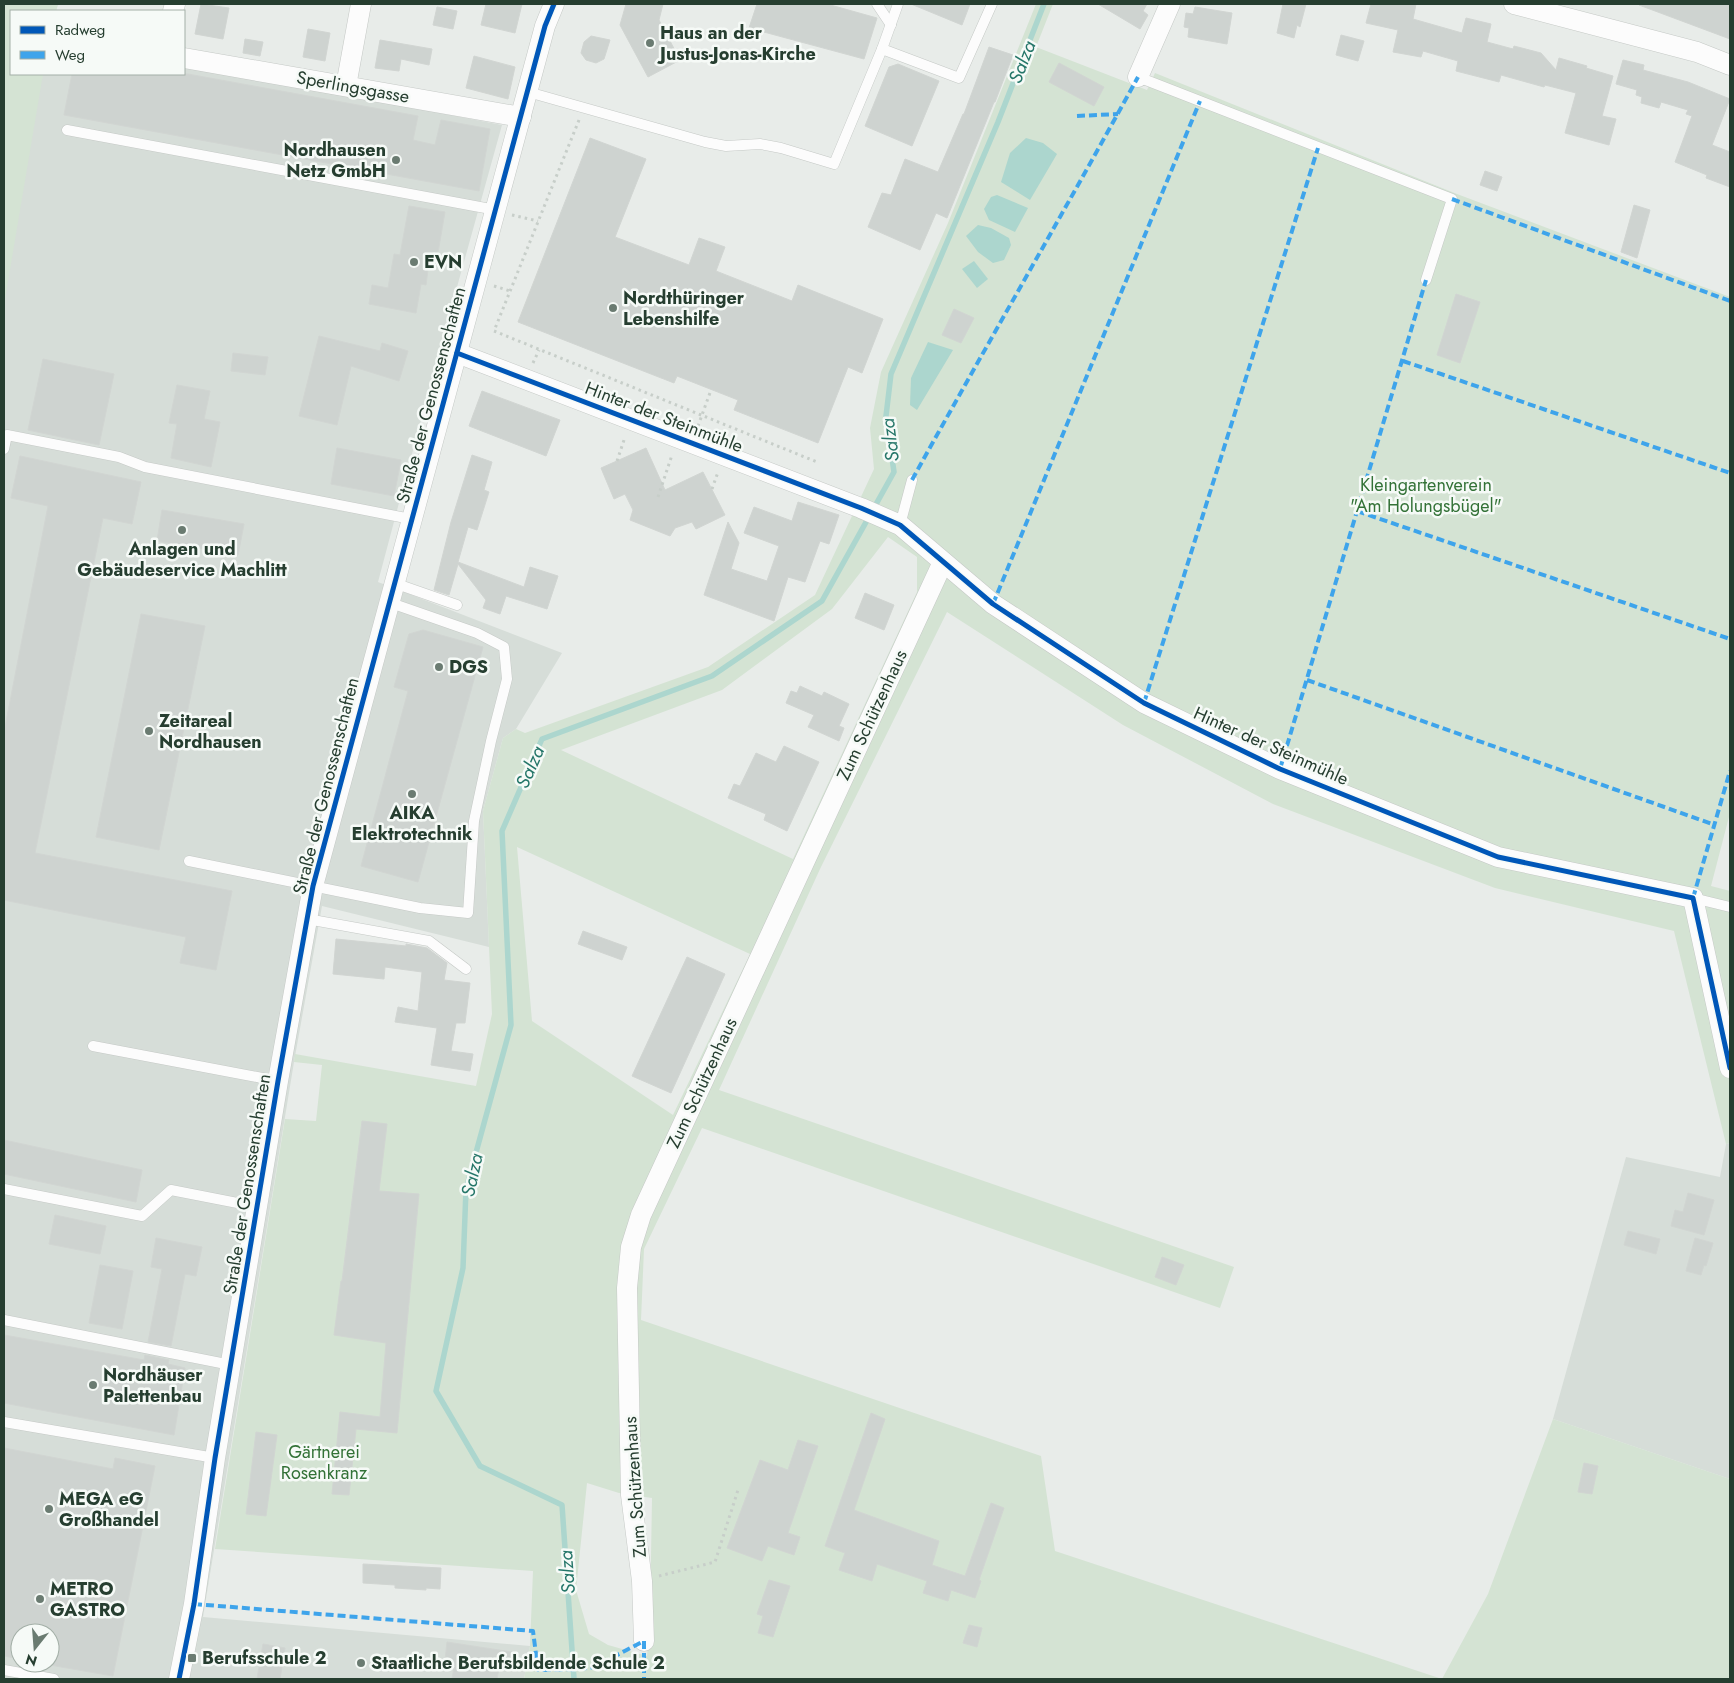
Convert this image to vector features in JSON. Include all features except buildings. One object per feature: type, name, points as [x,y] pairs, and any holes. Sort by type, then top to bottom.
[{"type":"street","points":[[346,86],[361,4]]},
{"type":"street","name":"Straße der Genossenschaften","points":[[178,1679],[194,1604],[215,1458],[313,886],[545,26],[554,4]]},
{"type":"street","points":[[1138,78],[1170,4]]},
{"type":"street","points":[[1514,4],[1698,52],[1730,65]]},
{"type":"street","name":"Sperlingsgasse","points":[[185,58],[521,117]]},
{"type":"street","name":"Hinter der Steinmühle","points":[[457,353],[893,521],[993,604],[1144,703],[1280,769],[1498,857],[1693,898]]},
{"type":"street","name":"Zum Schützenhaus","points":[[644,1641],[642,1581],[632,1495],[627,1288],[631,1247],[641,1215],[943,562]]},
{"type":"street","points":[[1693,898],[1730,1068]]},
{"type":"lane","points":[[877,4],[891,24]]},
{"type":"lane","points":[[528,92],[705,142],[726,146],[760,144],[781,148],[834,164],[882,49],[898,4]]},
{"type":"lane","points":[[882,49],[959,78],[992,4]]},
{"type":"lane","points":[[1138,78],[1452,199],[1426,280]]},
{"type":"lane","points":[[67,130],[496,210]]},
{"type":"lane","points":[[4,449],[7,435],[120,457],[145,467],[411,519]]},
{"type":"lane","points":[[893,521],[912,480]]},
{"type":"lane","points":[[391,593],[457,605]]},
{"type":"lane","points":[[189,861],[420,908],[468,913],[474,821],[491,741],[507,679],[504,647],[391,593]]},
{"type":"lane","points":[[1693,898],[1730,906]]},
{"type":"lane","name":"Straße der Genossenschaften","points":[[307,919],[429,940],[466,969]]},
{"type":"lane","points":[[93,1046],[278,1082]]},
{"type":"lane","points":[[4,1189],[142,1216],[171,1190],[258,1207]]},
{"type":"lane","points":[[4,1320],[231,1365]]},
{"type":"lane","points":[[4,1422],[215,1458]]},
{"type":"lane","points":[[4,1670],[54,1679]]},
{"type":"path","points":[[584,108],[494,332],[817,462]]},
{"type":"path","points":[[496,210],[538,221]]},
{"type":"path","points":[[658,497],[684,440],[701,416],[712,390]]},
{"type":"path","points":[[618,461],[631,420]]},
{"type":"path","points":[[642,1581],[715,1562],[738,1490]]},
{"type":"shaded area","points":[[4,4],[58,4],[56,10],[10,10],[10,75],[185,75],[185,64],[502,125],[378,582],[562,653],[516,729],[503,738],[483,811],[489,947],[322,906],[294,1062],[203,1617],[530,1646],[524,1679],[4,1679]]},
{"type":"shaded area","points":[[1730,1143],[1730,1479],[1553,1419],[1626,1157],[1720,1177],[1726,1144]]},
{"type":"green space","points":[[4,4],[58,4],[56,10],[10,10],[10,75],[43,75],[4,305]]},
{"type":"green space","points":[[1036,4],[1053,4],[1036,47],[1147,90],[1155,73],[1457,194],[1730,297],[1730,813],[1711,886],[1730,891],[1730,1143],[1726,1144],[1674,931],[1495,888],[1273,804],[1123,725],[947,612],[820,869],[719,1090],[1234,1267],[1220,1308],[702,1128],[644,1249],[641,1320],[1041,1456],[1055,1551],[1442,1679],[524,1679],[530,1646],[533,1571],[215,1549],[285,1119],[316,1121],[322,1065],[294,1062],[295,1054],[476,1086],[492,1014],[483,811],[503,738],[516,729],[525,733],[708,667],[815,595],[874,469],[870,428],[881,372],[948,223]],"holes":[[[888,537],[917,557],[917,592],[793,859],[561,750],[722,690],[832,609]],[[517,847],[750,954],[673,1115],[532,1021]],[[587,1483],[619,1493],[652,1498],[650,1618],[647,1656],[608,1645],[589,1634],[576,1590]]]},
{"type":"green space","points":[[1553,1419],[1730,1479],[1730,1679],[1442,1679],[1488,1594]]},
{"type":"water","points":[[1026,138],[1043,143],[1057,154],[1030,200],[1001,182],[1010,153]]},
{"type":"water","points":[[997,195],[1028,208],[1015,232],[989,220],[984,209],[991,197]]},
{"type":"water","points":[[978,225],[991,228],[1009,238],[1011,245],[1004,260],[993,263],[978,252],[966,236]]},
{"type":"water","points":[[974,261],[988,279],[977,288],[962,269]]},
{"type":"water","points":[[928,342],[953,350],[917,410],[910,405],[911,378]]},
{"type":"waterway","name":"Salza","points":[[574,1679],[562,1505],[480,1466],[436,1391],[463,1268],[466,1189],[511,1025],[502,831],[542,739],[712,676],[822,601],[894,472],[886,416],[891,374],[998,122],[1044,4]]},
{"type":"marked path","points":[[912,480],[1138,77]]},
{"type":"marked path","points":[[993,604],[1200,101]]},
{"type":"marked path","points":[[1077,116],[1118,114]]},
{"type":"marked path","points":[[1144,703],[1318,148]]},
{"type":"marked path","points":[[1452,199],[1730,301]]},
{"type":"marked path","points":[[1280,769],[1426,280]]},
{"type":"marked path","points":[[1403,361],[1730,473]]},
{"type":"marked path","points":[[1357,511],[1730,639]]},
{"type":"marked path","points":[[1307,680],[1715,825]]},
{"type":"marked path","points":[[1693,898],[1730,771]]},
{"type":"marked path","points":[[194,1604],[533,1631],[538,1670],[594,1667],[644,1641],[644,1679]]},
{"type":"cycle path","points":[[179,1679],[194,1604],[215,1458],[278,1081],[313,886],[545,26],[554,4]]},
{"type":"cycle path","points":[[457,353],[861,508],[900,525],[993,604],[1144,703],[1280,769],[1498,857],[1693,898],[1730,1068]]},
{"type":"place","name":"Haus an der Justus-Jonas-Kirche","points":[[650,43]]},
{"type":"place","name":"Nordhausen Netz GmbH","points":[[396,160]]},
{"type":"place","name":"EVN","points":[[414,262]]},
{"type":"place","name":"Nordthüringer Lebenshilfe","points":[[613,308]]},
{"type":"place","name":"Anlagen und Gebäudeservice Machlitt","points":[[182,530]]},
{"type":"place","name":"DGS","points":[[439,667]]},
{"type":"place","name":"Zeitareal Nordhausen","points":[[149,731]]},
{"type":"place","name":"AIKA Elektrotechnik","points":[[412,794]]},
{"type":"place","name":"Nordhäuser Palettenbau","points":[[93,1385]]},
{"type":"place","name":"MEGA eG Großhandel","points":[[49,1509]]},
{"type":"place","name":"METRO GASTRO","points":[[40,1599]]},
{"type":"place","name":"Berufsschule 2","points":[[192,1658]]},
{"type":"place","name":"Staatliche Berufsbildende Schule 2","points":[[361,1663]]},
{"type":"park label","name":"Kleingartenverein \"Am Holungsbügel\"","points":[[1426,495]]},
{"type":"park label","name":"Gärtnerei Rosenkranz","points":[[324,1462]]}]
